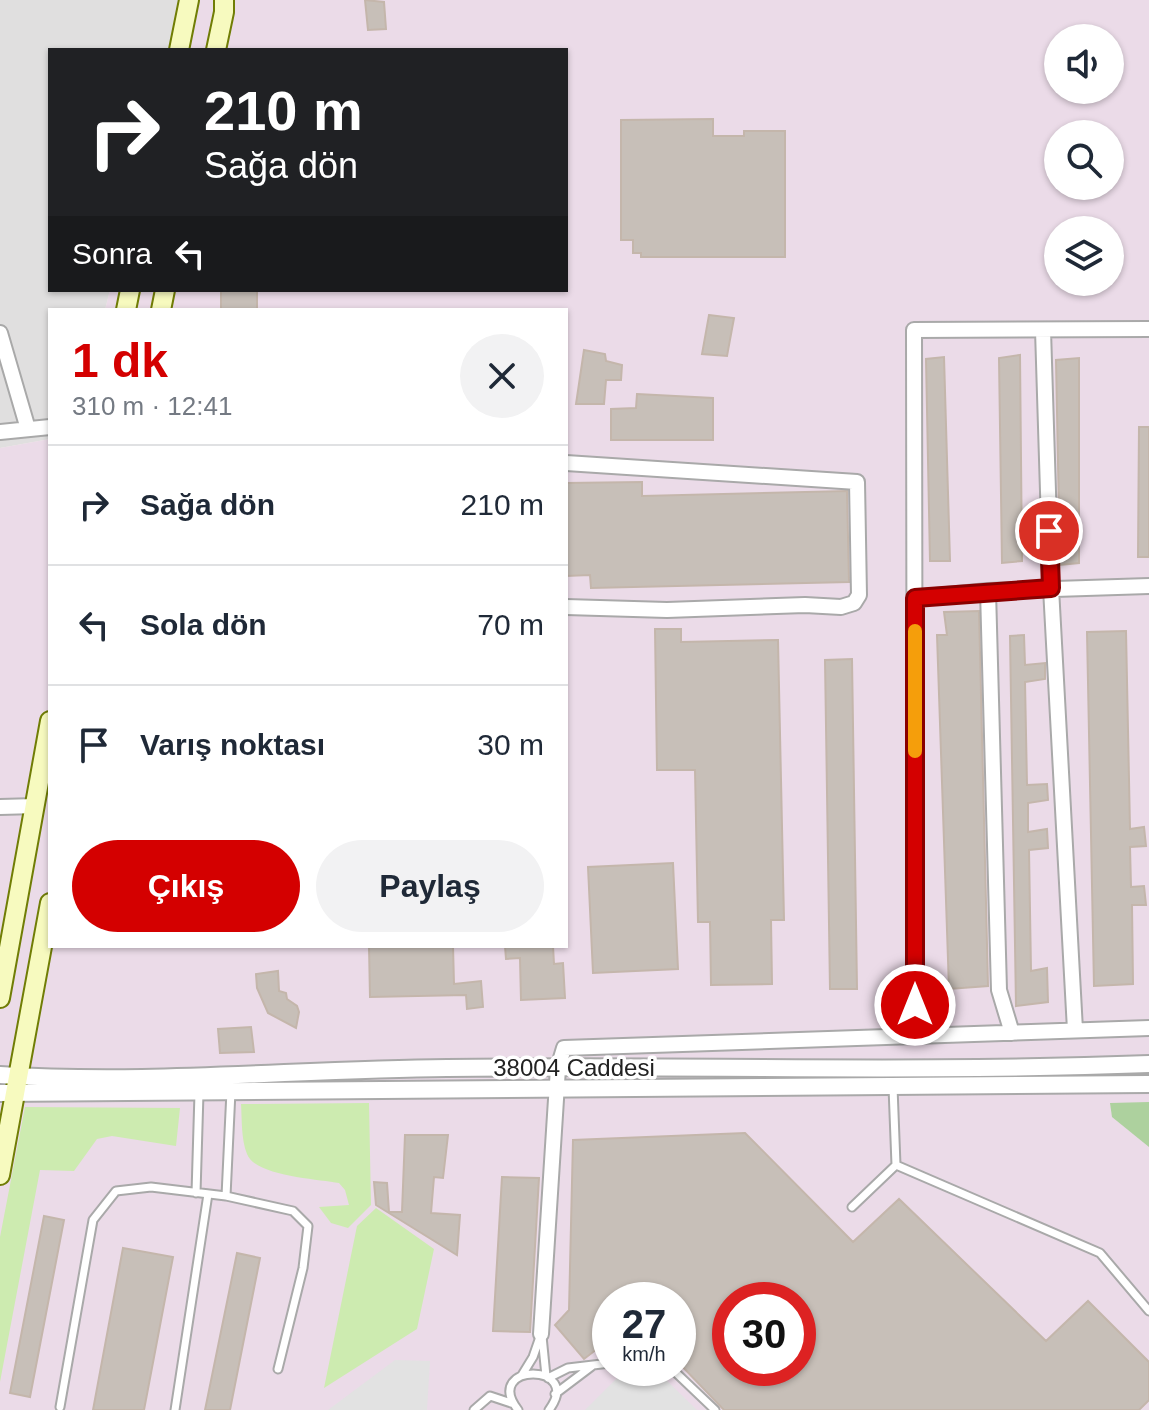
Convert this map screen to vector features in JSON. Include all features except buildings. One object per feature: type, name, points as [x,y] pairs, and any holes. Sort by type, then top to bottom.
[{"type":"main road","points":[[179,48],[189,0]]},
{"type":"main road","points":[[216,48],[224,0]]},
{"type":"main road","points":[[0,996],[4,955],[36,806],[48,733]]},
{"type":"main road","points":[[0,1175],[8,1084],[48,912]]},
{"type":"street","points":[[915,1036],[914,330],[1149,329]]},
{"type":"street","points":[[1043,330],[1051,588],[1075,1030]]},
{"type":"street","points":[[0,333],[28,429]]},
{"type":"street","points":[[0,432],[48,427]]},
{"type":"street","points":[[568,463],[857,482],[859,595],[854,603],[841,607],[805,605],[667,610],[568,607]]},
{"type":"street","points":[[915,598],[988,591],[1149,586]]},
{"type":"street","points":[[988,591],[999,990],[1012,1033]]},
{"type":"street","points":[[0,807],[36,806]]},
{"type":"street","points":[[541,1334],[558,1068],[564,1048],[1149,1028]]},
{"type":"street","name":"38004 Caddesi","points":[[8,1084],[232,1082],[447,1068],[894,1068],[1149,1064]]},
{"type":"street","points":[[893,1086],[894,1068]]},
{"type":"street","name":"38004 Caddesi","points":[[232,1082],[559,1089],[1149,1084]]},
{"type":"lane","points":[[226,1196],[232,1082]]},
{"type":"lane","points":[[196,1193],[198,1083]]},
{"type":"lane","points":[[852,1207],[896,1165],[893,1086]]},
{"type":"lane","points":[[896,1165],[1100,1253],[1149,1311]]},
{"type":"lane","points":[[60,1407],[93,1220],[116,1191],[151,1187],[226,1196],[293,1211],[308,1226],[303,1268],[278,1369]]},
{"type":"lane","points":[[175,1410],[208,1194]]},
{"type":"lane","points":[[516,1407],[513,1385],[533,1357],[541,1334]]},
{"type":"lane","points":[[541,1334],[547,1377]]},
{"type":"lane","points":[[547,1377],[568,1368],[592,1364]]},
{"type":"lane","points":[[555,1395],[592,1366]]},
{"type":"lane","points":[[522,1375],[535,1372],[553,1383],[555,1395],[551,1410]]},
{"type":"lane","points":[[690,1386],[715,1410]]},
{"type":"lane","points":[[474,1410],[490,1396],[516,1407]]},
{"type":"shaded area","points":[[0,0],[183,0],[171,48],[48,48],[48,292],[110,292],[106,308],[48,308],[48,439],[0,448]]},
{"type":"shaded area","points":[[183,0],[1149,0],[1149,1410],[0,1410],[0,448],[48,439],[48,948],[568,948],[568,308],[106,308],[110,292],[568,292],[568,48],[171,48]]},
{"type":"shaded area","points":[[395,1360],[430,1361],[427,1410],[328,1410]]},
{"type":"shaded area","points":[[609,1386],[672,1386],[697,1410],[585,1410]]},
{"type":"green space","points":[[1149,1102],[1149,1147],[1112,1117],[1110,1103]]},
{"type":"green space","points":[[369,1103],[371,1205],[348,1228],[331,1223],[319,1207],[349,1205],[345,1190],[339,1183],[274,1172],[252,1161],[247,1154],[241,1104]]},
{"type":"green space","points":[[25,1107],[180,1108],[176,1146],[112,1136],[97,1139],[74,1171],[40,1170],[0,1382],[0,1237]]},
{"type":"green space","points":[[376,1208],[434,1249],[417,1329],[324,1388],[357,1226]]},
{"type":"slow traffic","points":[[915,631],[915,751]]},
{"type":"route","points":[[915,1005],[915,598],[1051,588],[1049,531]]}]
